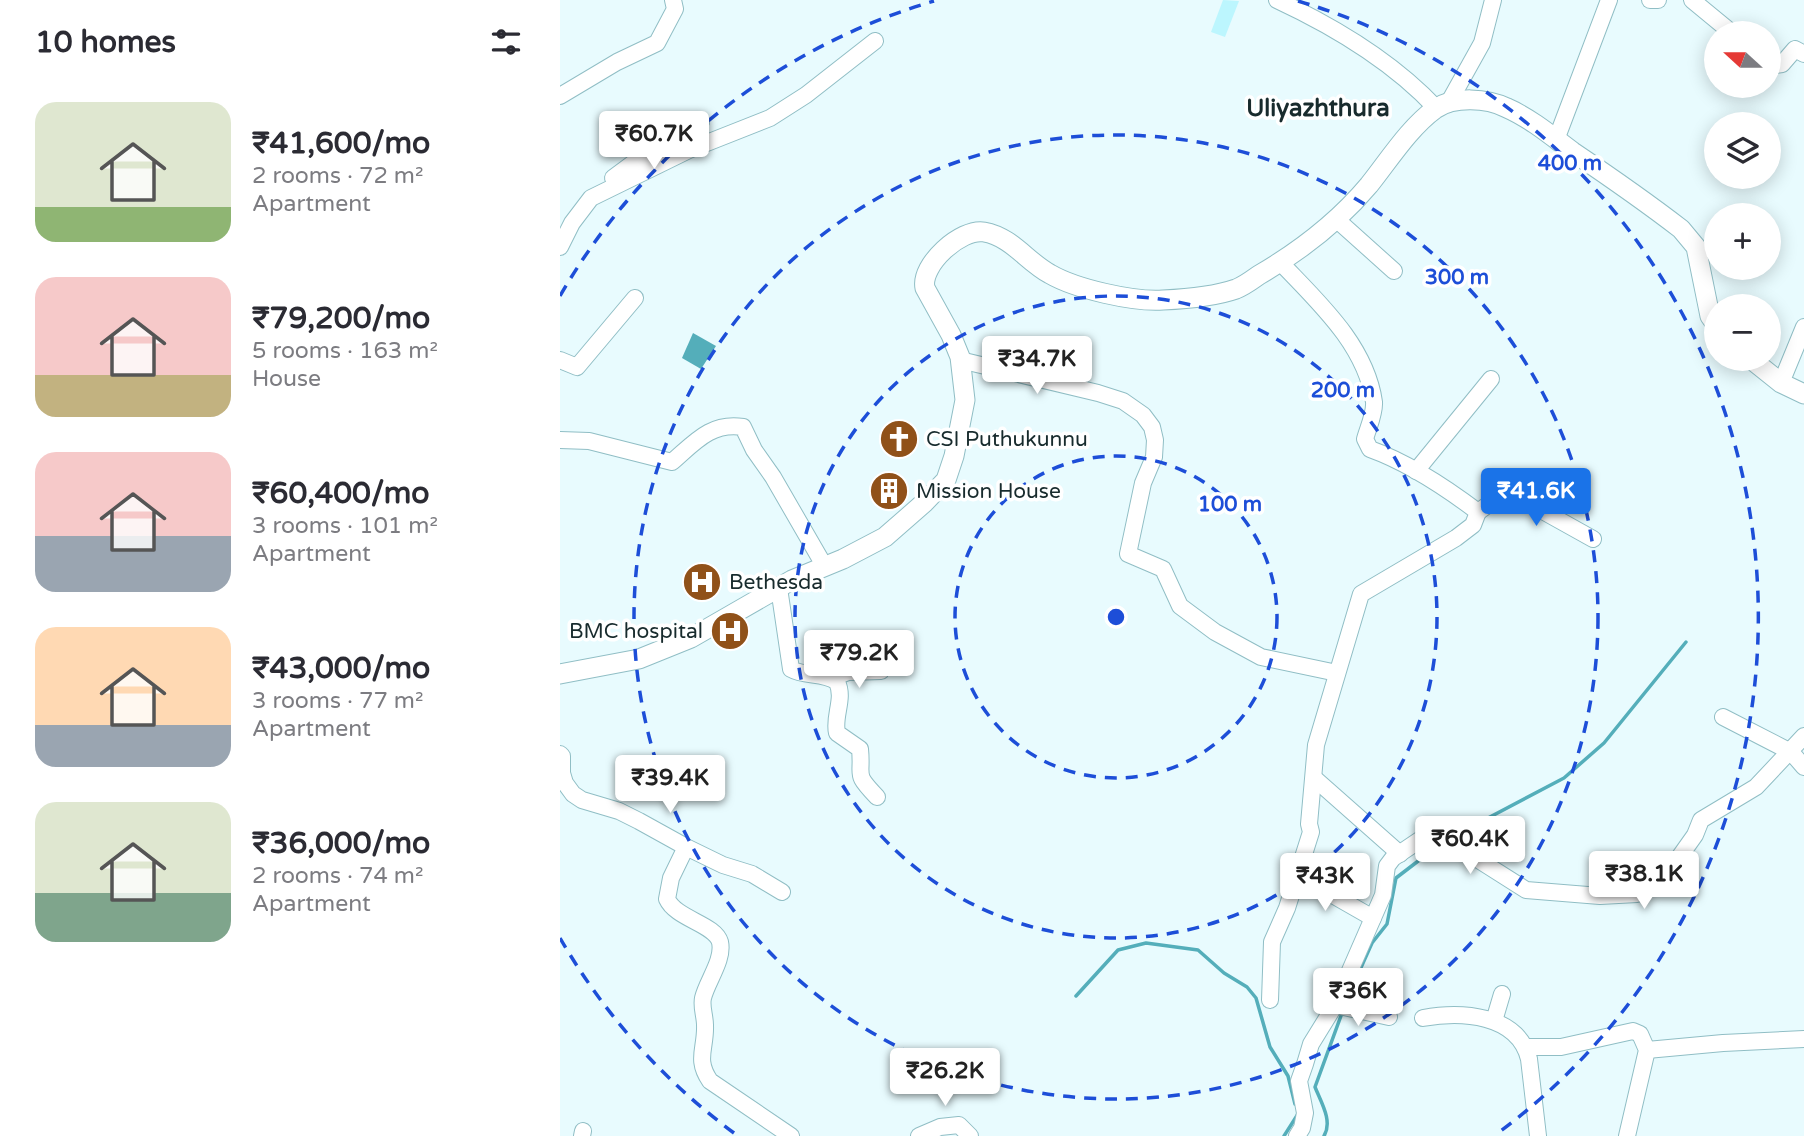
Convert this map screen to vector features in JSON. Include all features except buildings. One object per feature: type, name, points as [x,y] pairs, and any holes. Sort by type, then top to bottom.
[{"type":"main road","points":[[560,674],[639,659],[691,638],[779,588],[885,537],[946,480],[954,456],[965,400],[960,360],[951,335],[923,281],[925,272],[938,257],[965,235],[981,231],[1000,237],[1018,248],[1050,275],[1101,293],[1152,301],[1190,298],[1236,289],[1281,262],[1352,206],[1406,139],[1442,106],[1466,100],[1507,107],[1681,229],[1696,247],[1706,294]]},
{"type":"main road","points":[[1766,371],[1782,383],[1804,394]]},
{"type":"street","points":[[560,96],[617,62],[657,43],[675,9],[673,0]]},
{"type":"street","points":[[1277,0],[1312,16],[1364,47],[1442,106],[1482,43],[1493,0]]},
{"type":"street","points":[[1556,140],[1609,0]]},
{"type":"street","points":[[1650,0],[1658,0]]},
{"type":"street","points":[[1692,0],[1717,21]]},
{"type":"street","points":[[591,198],[652,167],[770,118],[806,95],[875,41]]},
{"type":"street","points":[[1782,64],[1795,48],[1804,54]]},
{"type":"street","points":[[560,247],[572,223],[591,198],[613,177],[701,122]]},
{"type":"street","points":[[1336,219],[1394,271]]},
{"type":"street","points":[[1281,262],[1338,323],[1364,367],[1374,404],[1365,439],[1370,449],[1416,471],[1478,512]]},
{"type":"street","points":[[560,360],[577,367],[635,298]]},
{"type":"street","points":[[1782,383],[1804,327]]},
{"type":"street","points":[[960,360],[1098,393],[1123,401],[1143,415],[1152,427],[1155,440],[1154,457],[1143,483],[1128,554],[1163,569],[1180,606],[1215,632],[1261,657],[1337,673]]},
{"type":"street","points":[[1416,471],[1491,379]]},
{"type":"street","points":[[560,440],[589,441],[672,462],[703,435],[727,424],[743,427],[825,568]]},
{"type":"street","points":[[1270,1000],[1272,942],[1287,908],[1311,832],[1309,824],[1315,745],[1361,594],[1456,538],[1473,525],[1478,512],[1507,491],[1593,539]]},
{"type":"street","points":[[779,588],[791,669],[832,678],[848,672],[881,671]]},
{"type":"street","points":[[832,678],[840,688],[837,733],[860,749],[858,771],[861,779],[877,797]]},
{"type":"street","points":[[1723,717],[1791,752],[1804,766]]},
{"type":"street","points":[[1297,1136],[1305,1113],[1299,1082],[1311,1044],[1335,1005],[1383,895],[1387,866],[1393,858],[1433,831],[1526,890],[1600,896],[1637,894],[1678,859],[1696,835],[1701,820],[1756,787],[1804,736]]},
{"type":"street","points":[[560,754],[564,763],[562,774],[565,783],[573,794],[582,800],[639,821],[723,865],[752,874],[782,892]]},
{"type":"street","points":[[1314,778],[1400,854]]},
{"type":"street","points":[[686,847],[671,878],[667,899],[676,911],[716,935],[720,943],[719,955],[703,999],[703,1071],[710,1082],[791,1136]]},
{"type":"street","points":[[1296,874],[1373,918]]},
{"type":"street","points":[[1494,1021],[1502,994]]},
{"type":"street","points":[[1335,1005],[1389,1017]]},
{"type":"street","points":[[1423,1018],[1448,1013],[1494,1021],[1512,1030],[1526,1047],[1538,1136]]},
{"type":"street","points":[[1526,1047],[1561,1048],[1633,1031],[1640,1034],[1647,1050],[1627,1136]]},
{"type":"street","points":[[1647,1050],[1723,1042],[1804,1039]]},
{"type":"street","points":[[919,1136],[940,1127],[959,1125],[970,1136]]},
{"type":"shaded area","points":[[1223,0],[1239,1],[1225,37],[1211,32]]},
{"type":"shaded area","points":[[693,333],[716,346],[701,369],[682,358]]},
{"type":"waterway","points":[[1452,837],[1564,778],[1604,743],[1686,642]]},
{"type":"waterway","points":[[1350,992],[1372,943],[1387,924],[1396,878],[1443,842]]},
{"type":"waterway","points":[[1076,996],[1118,950],[1146,943],[1198,950],[1224,973],[1247,987],[1256,998],[1270,1047],[1288,1076],[1295,1104]]},
{"type":"waterway","points":[[1324,1136],[1327,1118],[1315,1087],[1342,1013]]},
{"type":"waterway","points":[[1284,1136],[1298,1114]]},
{"type":"place","name":"CSI Puthukunnu","points":[[899,439]]},
{"type":"place","name":"Mission House","points":[[889,491]]},
{"type":"place","name":"Bethesda","points":[[702,582]]},
{"type":"place","name":"BMC hospital","points":[[730,631]]},
{"type":"district","name":"Uliyazhthura","points":[[1318,108]]}]
